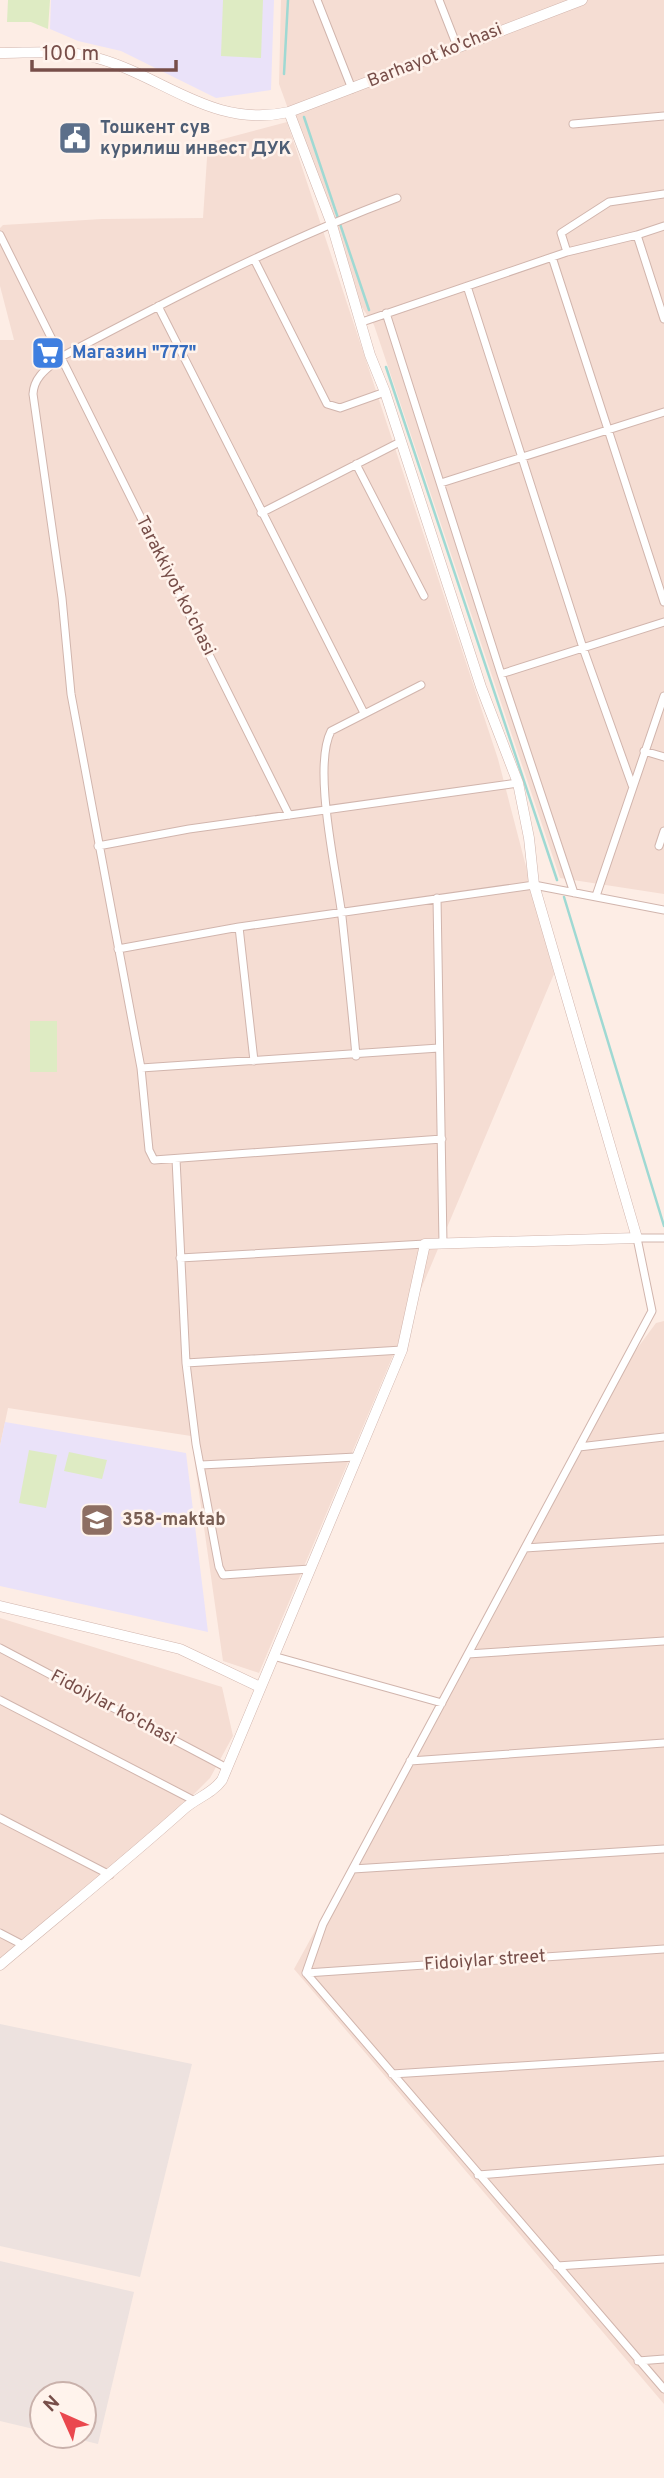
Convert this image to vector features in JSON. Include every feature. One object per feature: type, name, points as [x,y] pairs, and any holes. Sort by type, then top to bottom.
[{"type":"street","points":[[317,0],[352,89]]},
{"type":"street","points":[[439,0],[457,46]]},
{"type":"street","name":"Barhayot ko'chasi","points":[[0,54],[66,52],[92,56],[214,110],[250,117],[289,112],[582,0]]},
{"type":"street","points":[[289,112],[331,222],[370,355],[385,392],[481,687],[518,783],[529,838],[534,885],[637,1238],[652,1311],[323,1924],[306,1973],[664,2389]]},
{"type":"street","points":[[573,124],[664,116]]},
{"type":"street","points":[[567,252],[561,233],[609,202],[664,194]]},
{"type":"street","points":[[397,198],[331,222],[158,306],[61,357],[39,375],[33,394],[62,598],[71,694],[141,1068],[149,1150],[154,1160],[442,1139]]},
{"type":"street","points":[[362,322],[567,252],[664,226]]},
{"type":"street","name":"Tarakkiyot ko'chasi","points":[[0,235],[289,814]]},
{"type":"street","points":[[637,235],[664,319]]},
{"type":"street","points":[[552,257],[606,431],[664,602]]},
{"type":"street","points":[[254,259],[327,404],[340,408],[385,392]]},
{"type":"street","points":[[467,286],[583,648],[632,786]]},
{"type":"street","points":[[158,306],[363,713]]},
{"type":"street","points":[[387,313],[501,674],[574,893]]},
{"type":"street","points":[[441,483],[664,412]]},
{"type":"street","points":[[261,513],[400,442]]},
{"type":"street","points":[[356,464],[424,596]]},
{"type":"street","points":[[501,674],[664,622]]},
{"type":"street","points":[[356,1056],[342,914],[327,810],[327,738],[331,731],[421,685]]},
{"type":"street","points":[[596,897],[664,696]]},
{"type":"street","points":[[644,751],[664,757]]},
{"type":"street","points":[[98,846],[289,814],[518,783]]},
{"type":"street","points":[[659,846],[664,831]]},
{"type":"street","points":[[117,949],[239,928],[534,885],[664,910]]},
{"type":"street","points":[[437,898],[443,1242]]},
{"type":"street","points":[[239,928],[254,1061]]},
{"type":"street","points":[[141,1068],[356,1056],[439,1048]]},
{"type":"street","points":[[176,1159],[186,1363],[219,1567],[223,1575],[310,1569]]},
{"type":"street","points":[[180,1258],[443,1242],[663,1238]]},
{"type":"street","points":[[0,1965],[110,1875],[193,1800],[214,1790],[227,1768],[402,1350],[425,1244]]},
{"type":"street","points":[[186,1363],[402,1350]]},
{"type":"street","points":[[579,1447],[664,1437]]},
{"type":"street","points":[[201,1465],[356,1457]]},
{"type":"street","points":[[525,1548],[664,1539]]},
{"type":"street","points":[[0,1606],[180,1649],[260,1687]]},
{"type":"street","points":[[468,1654],[664,1641]]},
{"type":"street","name":"Fidoiylar ko'chasi","points":[[0,1648],[227,1768]]},
{"type":"street","points":[[273,1657],[442,1703]]},
{"type":"street","points":[[0,1700],[193,1800]]},
{"type":"street","points":[[410,1761],[664,1743]]},
{"type":"street","points":[[0,1818],[110,1875]]},
{"type":"street","points":[[353,1869],[664,1849]]},
{"type":"street","points":[[0,1933],[23,1945]]},
{"type":"street","name":"Fidoiylar street","points":[[306,1973],[664,1949]]},
{"type":"street","points":[[392,2074],[664,2057]]},
{"type":"street","points":[[478,2175],[664,2160]]},
{"type":"street","points":[[557,2266],[664,2259]]},
{"type":"street","points":[[638,2361],[664,2359]]},
{"type":"shaded area","points":[[51,0],[274,0],[271,90],[216,98],[121,51],[78,41],[50,29]]},
{"type":"shaded area","points":[[281,0],[664,0],[664,894],[560,878],[374,325],[359,303],[279,84]]},
{"type":"shaded area","points":[[287,122],[498,759],[554,974],[259,1673],[223,1661],[191,1436],[8,1408],[0,1446],[0,340],[14,340],[0,286],[0,228],[3,225],[102,219],[203,218],[208,143]]},
{"type":"shaded area","points":[[664,1321],[664,2404],[294,1969],[633,1354],[656,1323]]},
{"type":"shaded area","name":"358-maktab","points":[[5,1422],[186,1453],[208,1632],[0,1586],[0,1446]]},
{"type":"shaded area","points":[[0,1618],[222,1687],[233,1736],[210,1778],[173,1815],[0,1959]]},
{"type":"shaded area","points":[[0,2024],[192,2064],[140,2277],[0,2246]]},
{"type":"shaded area","points":[[0,2261],[134,2292],[98,2444],[98,2380],[28,2380],[28,2428],[0,2421]]},
{"type":"green space","points":[[8,0],[50,0],[48,29],[31,22],[7,22]]},
{"type":"green space","points":[[223,0],[263,0],[261,58],[221,56]]},
{"type":"green space","points":[[30,1021],[57,1021],[57,1072],[30,1072]]},
{"type":"green space","points":[[29,1450],[57,1455],[46,1508],[19,1503]]},
{"type":"green space","points":[[69,1452],[107,1460],[102,1479],[64,1471]]},
{"type":"waterway","points":[[284,74],[288,0]]},
{"type":"waterway","points":[[304,117],[369,310]]},
{"type":"waterway","points":[[386,367],[557,880]]},
{"type":"waterway","points":[[564,897],[664,1226]]},
{"type":"place","name":"Тошкент сув курилиш инвест ДУК","points":[[75,138]]},
{"type":"place","name":"Магазин \"777\"","points":[[48,353]]},
{"type":"place","name":"358-maktab","points":[[97,1520]]}]
